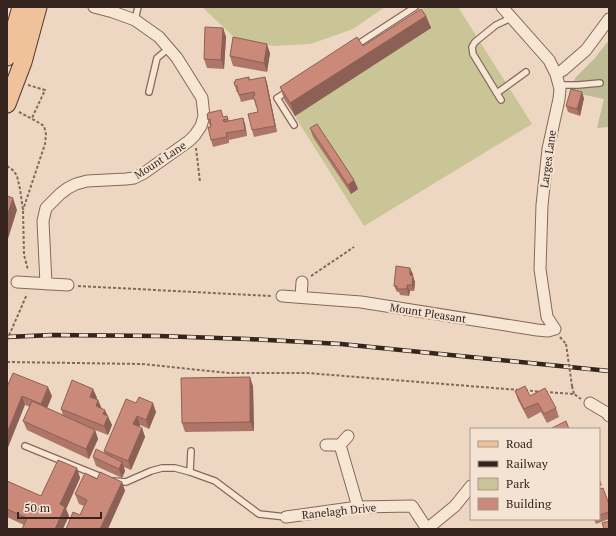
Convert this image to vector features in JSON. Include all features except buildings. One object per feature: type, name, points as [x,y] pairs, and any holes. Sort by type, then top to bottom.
[{"type":"main road","points":[[7,57],[35,7]]},
{"type":"main road","points":[[13,108],[35,7]]},
{"type":"street","name":"Mount Lane","points":[[46,284],[43,221],[46,208],[60,194],[76,184],[87,181],[134,178],[144,173],[189,141],[201,126],[204,116],[202,98],[186,71],[159,37],[135,20],[94,7]]},
{"type":"street","points":[[502,7],[549,60],[558,80]]},
{"type":"street","points":[[558,80],[563,70],[586,50],[609,19]]},
{"type":"street","name":"Larges Lane","points":[[554,329],[547,317],[540,269],[542,205],[548,149],[559,98],[558,80]]},
{"type":"street","points":[[17,282],[68,286]]},
{"type":"street","points":[[301,297],[302,282]]},
{"type":"street","name":"Mount Pleasant","points":[[282,296],[361,302],[537,330],[548,331],[554,329]]},
{"type":"street","points":[[590,403],[609,416]]},
{"type":"street","points":[[326,445],[340,445],[348,436]]},
{"type":"street","points":[[340,445],[358,507]]},
{"type":"street","points":[[427,529],[455,506],[470,487]]},
{"type":"street","name":"Ranelagh Drive","points":[[286,517],[358,507],[412,506],[427,529]]},
{"type":"lane","points":[[135,20],[138,7]]},
{"type":"lane","points":[[349,50],[415,7]]},
{"type":"lane","points":[[501,100],[473,54],[472,47],[475,42],[496,25],[511,18]]},
{"type":"lane","points":[[149,92],[158,58],[169,48]]},
{"type":"lane","points":[[497,93],[526,72]]},
{"type":"lane","points":[[558,80],[578,85],[600,83]]},
{"type":"lane","points":[[290,89],[277,98],[294,125]]},
{"type":"lane","points":[[24,446],[116,482],[126,482],[140,475],[162,468],[175,468],[190,472],[214,481],[259,514],[286,517]]},
{"type":"lane","points":[[190,472],[191,451]]},
{"type":"path","points":[[26,84],[45,90],[32,118]]},
{"type":"path","points":[[13,108],[44,126],[46,134],[45,144],[23,210]]},
{"type":"path","points":[[195,135],[200,182]]},
{"type":"path","points":[[7,166],[14,171],[17,176],[20,189],[23,210],[24,255],[28,270]]},
{"type":"path","points":[[302,282],[354,247]]},
{"type":"path","points":[[68,286],[282,296]]},
{"type":"path","points":[[7,340],[27,294]]},
{"type":"path","points":[[7,362],[142,364],[229,373],[307,373],[574,394],[566,344]]},
{"type":"green space","points":[[202,7],[385,7],[353,29],[311,44],[273,46],[235,38]]},
{"type":"green space","points":[[425,7],[458,7],[532,124],[364,226],[284,99]]},
{"type":"shaded area","points":[[609,40],[609,127],[597,128],[604,99],[571,92],[575,78],[594,59]]},
{"type":"railway","points":[[7,337],[52,335],[158,336],[341,344],[609,371]]}]
